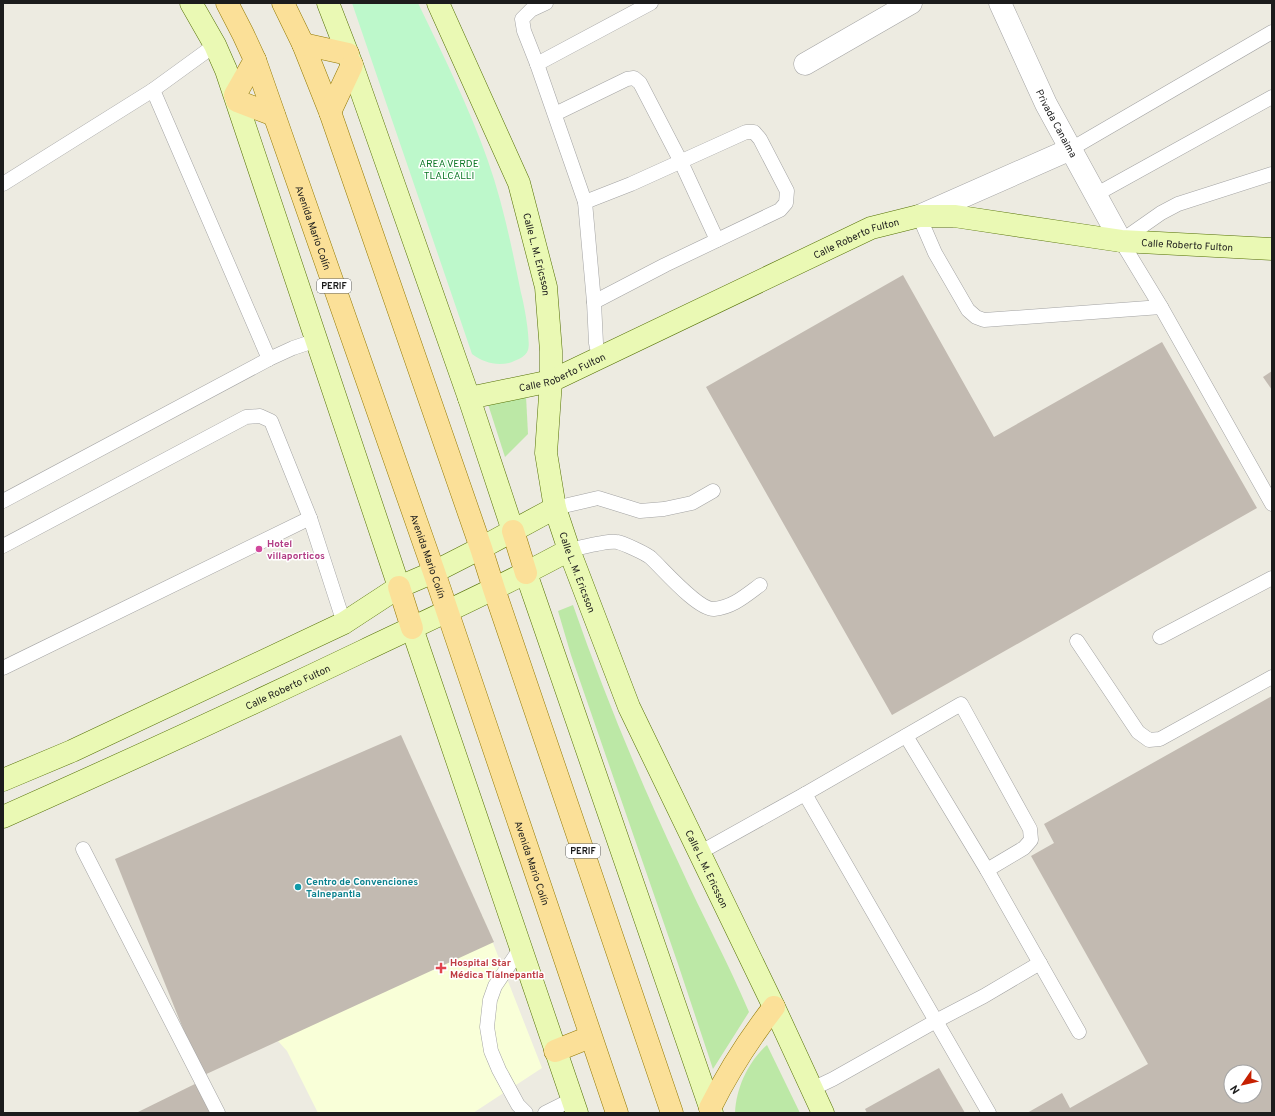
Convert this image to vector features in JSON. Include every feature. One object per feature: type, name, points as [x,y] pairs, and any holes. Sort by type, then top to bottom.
[{"type":"main road","points":[[191,3],[215,45],[236,98],[412,628],[574,1107]]},
{"type":"main road","name":"Avenida Mario Colín","points":[[227,3],[244,34],[255,60],[434,572],[446,612],[617,1113]]},
{"type":"main road","name":"PERIF","points":[[283,3],[303,44],[330,112],[481,548],[672,1113]]},
{"type":"main road","points":[[328,3],[350,59],[469,398],[526,573],[711,1111]]},
{"type":"main road","name":"Calle L. M. Ericsson","points":[[438,3],[518,183],[546,287],[551,351],[551,381],[546,453],[555,508],[569,550],[629,707],[774,1006],[823,1113]]},
{"type":"main road","points":[[303,44],[350,59]]},
{"type":"main road","points":[[330,112],[350,59]]},
{"type":"main road","points":[[236,98],[255,60]]},
{"type":"main road","points":[[236,98],[274,115]]},
{"type":"main road","name":"Calle Roberto Fulton","points":[[469,398],[551,381],[871,228],[919,216],[954,216],[1121,241],[1272,248]]},
{"type":"main road","points":[[3,780],[72,751],[344,623],[399,587],[434,572],[555,508]]},
{"type":"main road","name":"Calle Roberto Fulton","points":[[3,817],[281,690],[494,589],[569,550]]},
{"type":"main road","points":[[267,659],[281,690]]},
{"type":"main road","points":[[72,751],[85,780]]},
{"type":"main road","points":[[711,1111],[719,1091],[752,1034],[774,1006]]},
{"type":"main road","points":[[555,1051],[590,1037]]},
{"type":"street","points":[[805,64],[911,3]]},
{"type":"street","name":"Privada Canaima","points":[[1000,3],[1046,104],[1121,241]]},
{"type":"street","points":[[919,216],[1071,149]]},
{"type":"lane","points":[[546,3],[531,10],[522,19],[524,31],[555,114],[585,202],[598,358]]},
{"type":"lane","points":[[537,64],[651,3]]},
{"type":"lane","points":[[1071,149],[1272,32]]},
{"type":"lane","points":[[3,184],[153,90],[215,45]]},
{"type":"lane","points":[[555,114],[634,78],[640,83],[681,162],[717,240]]},
{"type":"lane","points":[[153,90],[268,359]]},
{"type":"lane","points":[[1095,195],[1272,97]]},
{"type":"lane","points":[[585,202],[631,184],[746,132],[754,132],[760,139],[787,191],[786,203],[780,210],[665,265],[594,302]]},
{"type":"lane","points":[[1272,174],[1178,204],[1161,213],[1121,241],[1161,307],[1272,504]]},
{"type":"lane","points":[[919,216],[935,253],[968,310],[976,317],[984,320],[1161,307]]},
{"type":"lane","points":[[3,500],[268,359],[293,348],[317,340]]},
{"type":"lane","points":[[3,546],[246,417],[260,416],[271,421],[310,518],[344,623]]},
{"type":"lane","points":[[555,508],[598,498],[640,511],[664,509],[692,503],[713,491]]},
{"type":"lane","points":[[3,668],[310,518]]},
{"type":"lane","points":[[569,550],[601,543],[617,542],[649,556],[680,587],[699,603],[712,609],[734,603],[760,585]]},
{"type":"lane","points":[[1160,637],[1272,578]]},
{"type":"lane","points":[[1077,641],[1138,732],[1149,740],[1160,739],[1272,677]]},
{"type":"lane","points":[[699,853],[961,704],[1030,829],[1031,840],[1024,848],[987,870]]},
{"type":"lane","points":[[906,736],[987,870],[1079,1032]]},
{"type":"lane","points":[[805,794],[989,1113]]},
{"type":"lane","points":[[83,849],[218,1113]]},
{"type":"lane","points":[[520,949],[495,986],[490,1000],[487,1027],[491,1052],[499,1070],[518,1104],[526,1113]]},
{"type":"lane","points":[[812,1089],[833,1080],[1040,963]]},
{"type":"lane","points":[[546,1113],[574,1107]]},
{"type":"shaded area","name":"Hospital Star Médica Tlalnepantla","points":[[482,915],[542,1068],[473,1113],[318,1113],[287,1051],[278,1041]]},
{"type":"green space","name":"AREA VERDE TLALCALLI","points":[[352,3],[418,3],[455,81],[473,121],[488,161],[503,210],[511,243],[529,339],[527,352],[523,357],[517,360],[504,364],[494,364],[480,359],[472,354]]},
{"type":"green space","points":[[526,396],[528,434],[505,457],[486,398]]},
{"type":"green space","points":[[573,605],[597,671],[637,770],[688,884],[749,1012],[713,1069],[571,655],[558,611]]},
{"type":"green space","points":[[767,1045],[800,1113],[735,1113],[738,1094],[744,1076],[754,1059]]},
{"type":"building","points":[[903,275],[994,437],[1162,342],[1257,508],[892,715],[706,387]]},
{"type":"building","points":[[1272,371],[1272,390],[1263,377]]},
{"type":"building","points":[[1272,696],[1272,1113],[1027,1113],[1062,1093],[1070,1108],[1148,1064],[1031,856],[1054,843],[1044,824]]},
{"type":"building","name":"Centro de Convenciones Talnepantla","points":[[401,735],[494,942],[202,1076],[115,859]]},
{"type":"building","points":[[939,1068],[965,1113],[867,1113],[865,1109]]},
{"type":"building","points":[[203,1080],[219,1113],[136,1113]]},
{"type":"place","name":"Hotel villaporticos","points":[[259,549]]},
{"type":"place","name":"Centro de Convenciones Talnepantla","points":[[298,887]]},
{"type":"place","name":"Hospital Star Médica Tlalnepantla","points":[[441,968]]}]
